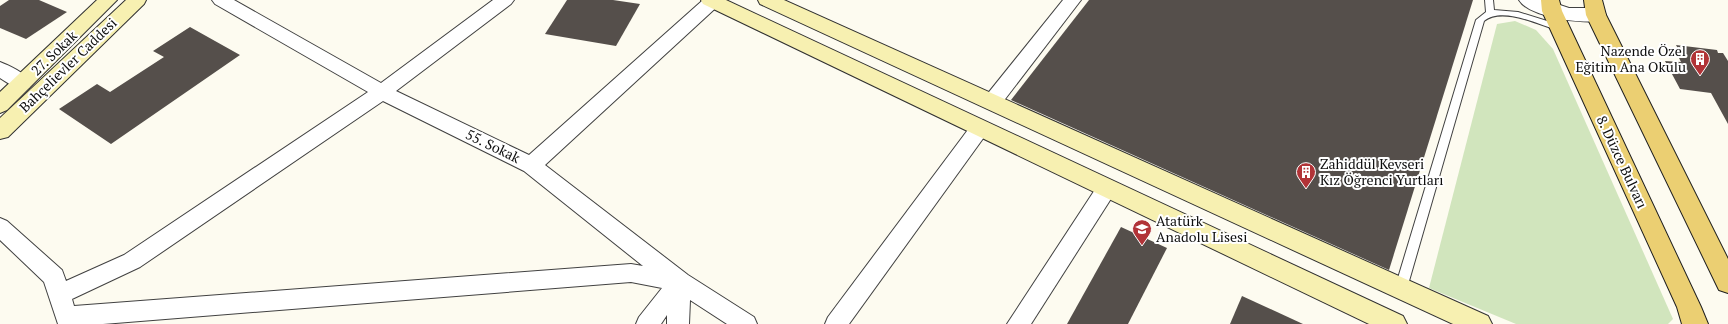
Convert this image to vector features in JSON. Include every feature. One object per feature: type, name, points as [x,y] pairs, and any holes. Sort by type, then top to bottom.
[{"type":"main road","name":"27. Sokak","points":[[0,105],[108,0]]},
{"type":"main road","name":"Bahçelievler Caddesi","points":[[0,131],[137,0]]},
{"type":"main road","points":[[712,0],[1394,324]]},
{"type":"main road","points":[[767,0],[1480,324]]},
{"type":"main road","points":[[1595,7],[1723,262],[1728,283]]},
{"type":"main road","name":"8. Düzce Bulvarı","points":[[1554,13],[1689,307],[1695,324]]},
{"type":"street","name":"55. Sokak","points":[[221,0],[382,92],[531,165],[680,282],[746,324]]},
{"type":"street","points":[[60,294],[132,262],[382,92],[505,0]]},
{"type":"street","points":[[531,165],[712,0]]},
{"type":"street","points":[[992,102],[1072,0]]},
{"type":"street","points":[[1528,0],[1554,13],[1576,16],[1595,7]]},
{"type":"street","points":[[0,69],[22,83]]},
{"type":"street","points":[[836,324],[980,128]]},
{"type":"street","points":[[1018,324],[1107,188]]},
{"type":"street","points":[[0,227],[54,277],[60,294],[65,321],[631,273],[680,282]]},
{"type":"street","points":[[647,324],[680,282]]},
{"type":"street","points":[[678,324],[680,282]]},
{"type":"lane","points":[[1489,0],[1490,13]]},
{"type":"lane","points":[[1401,288],[1480,20],[1482,17],[1490,13],[1499,12],[1514,14],[1554,13]]},
{"type":"green space","points":[[1515,21],[1536,30],[1553,49],[1673,319],[1668,324],[1516,324],[1429,288],[1497,24]]},
{"type":"building","points":[[9,0],[39,0],[67,12],[26,39],[0,28],[0,6]]},
{"type":"building","points":[[567,0],[613,0],[640,4],[616,46],[545,34]]},
{"type":"building","name":"Zahiddül Kevseri Kız Öğrenci Yurtları","points":[[1089,0],[1473,0],[1389,270],[1011,100]]},
{"type":"building","points":[[190,27],[240,55],[111,144],[59,109],[97,84],[110,92],[164,57],[153,51]]},
{"type":"building","name":"Nazende Özel Eğitim Ana Okulu","points":[[1676,45],[1717,50],[1718,53],[1723,53],[1728,61],[1728,124],[1711,93],[1680,89],[1665,61],[1681,62],[1679,58],[1683,58]]},
{"type":"building","points":[[1121,227],[1167,248],[1128,324],[1067,324]]},
{"type":"building","points":[[1242,296],[1303,324],[1230,324]]},
{"type":"place","name":"Nazende Özel Eğitim Ana Okulu","points":[[1700,76]]},
{"type":"place","name":"Zahiddül Kevseri Kız Öğrenci Yurtları","points":[[1306,189]]},
{"type":"place","name":"Atatürk Anadolu Lisesi","points":[[1142,246]]}]
